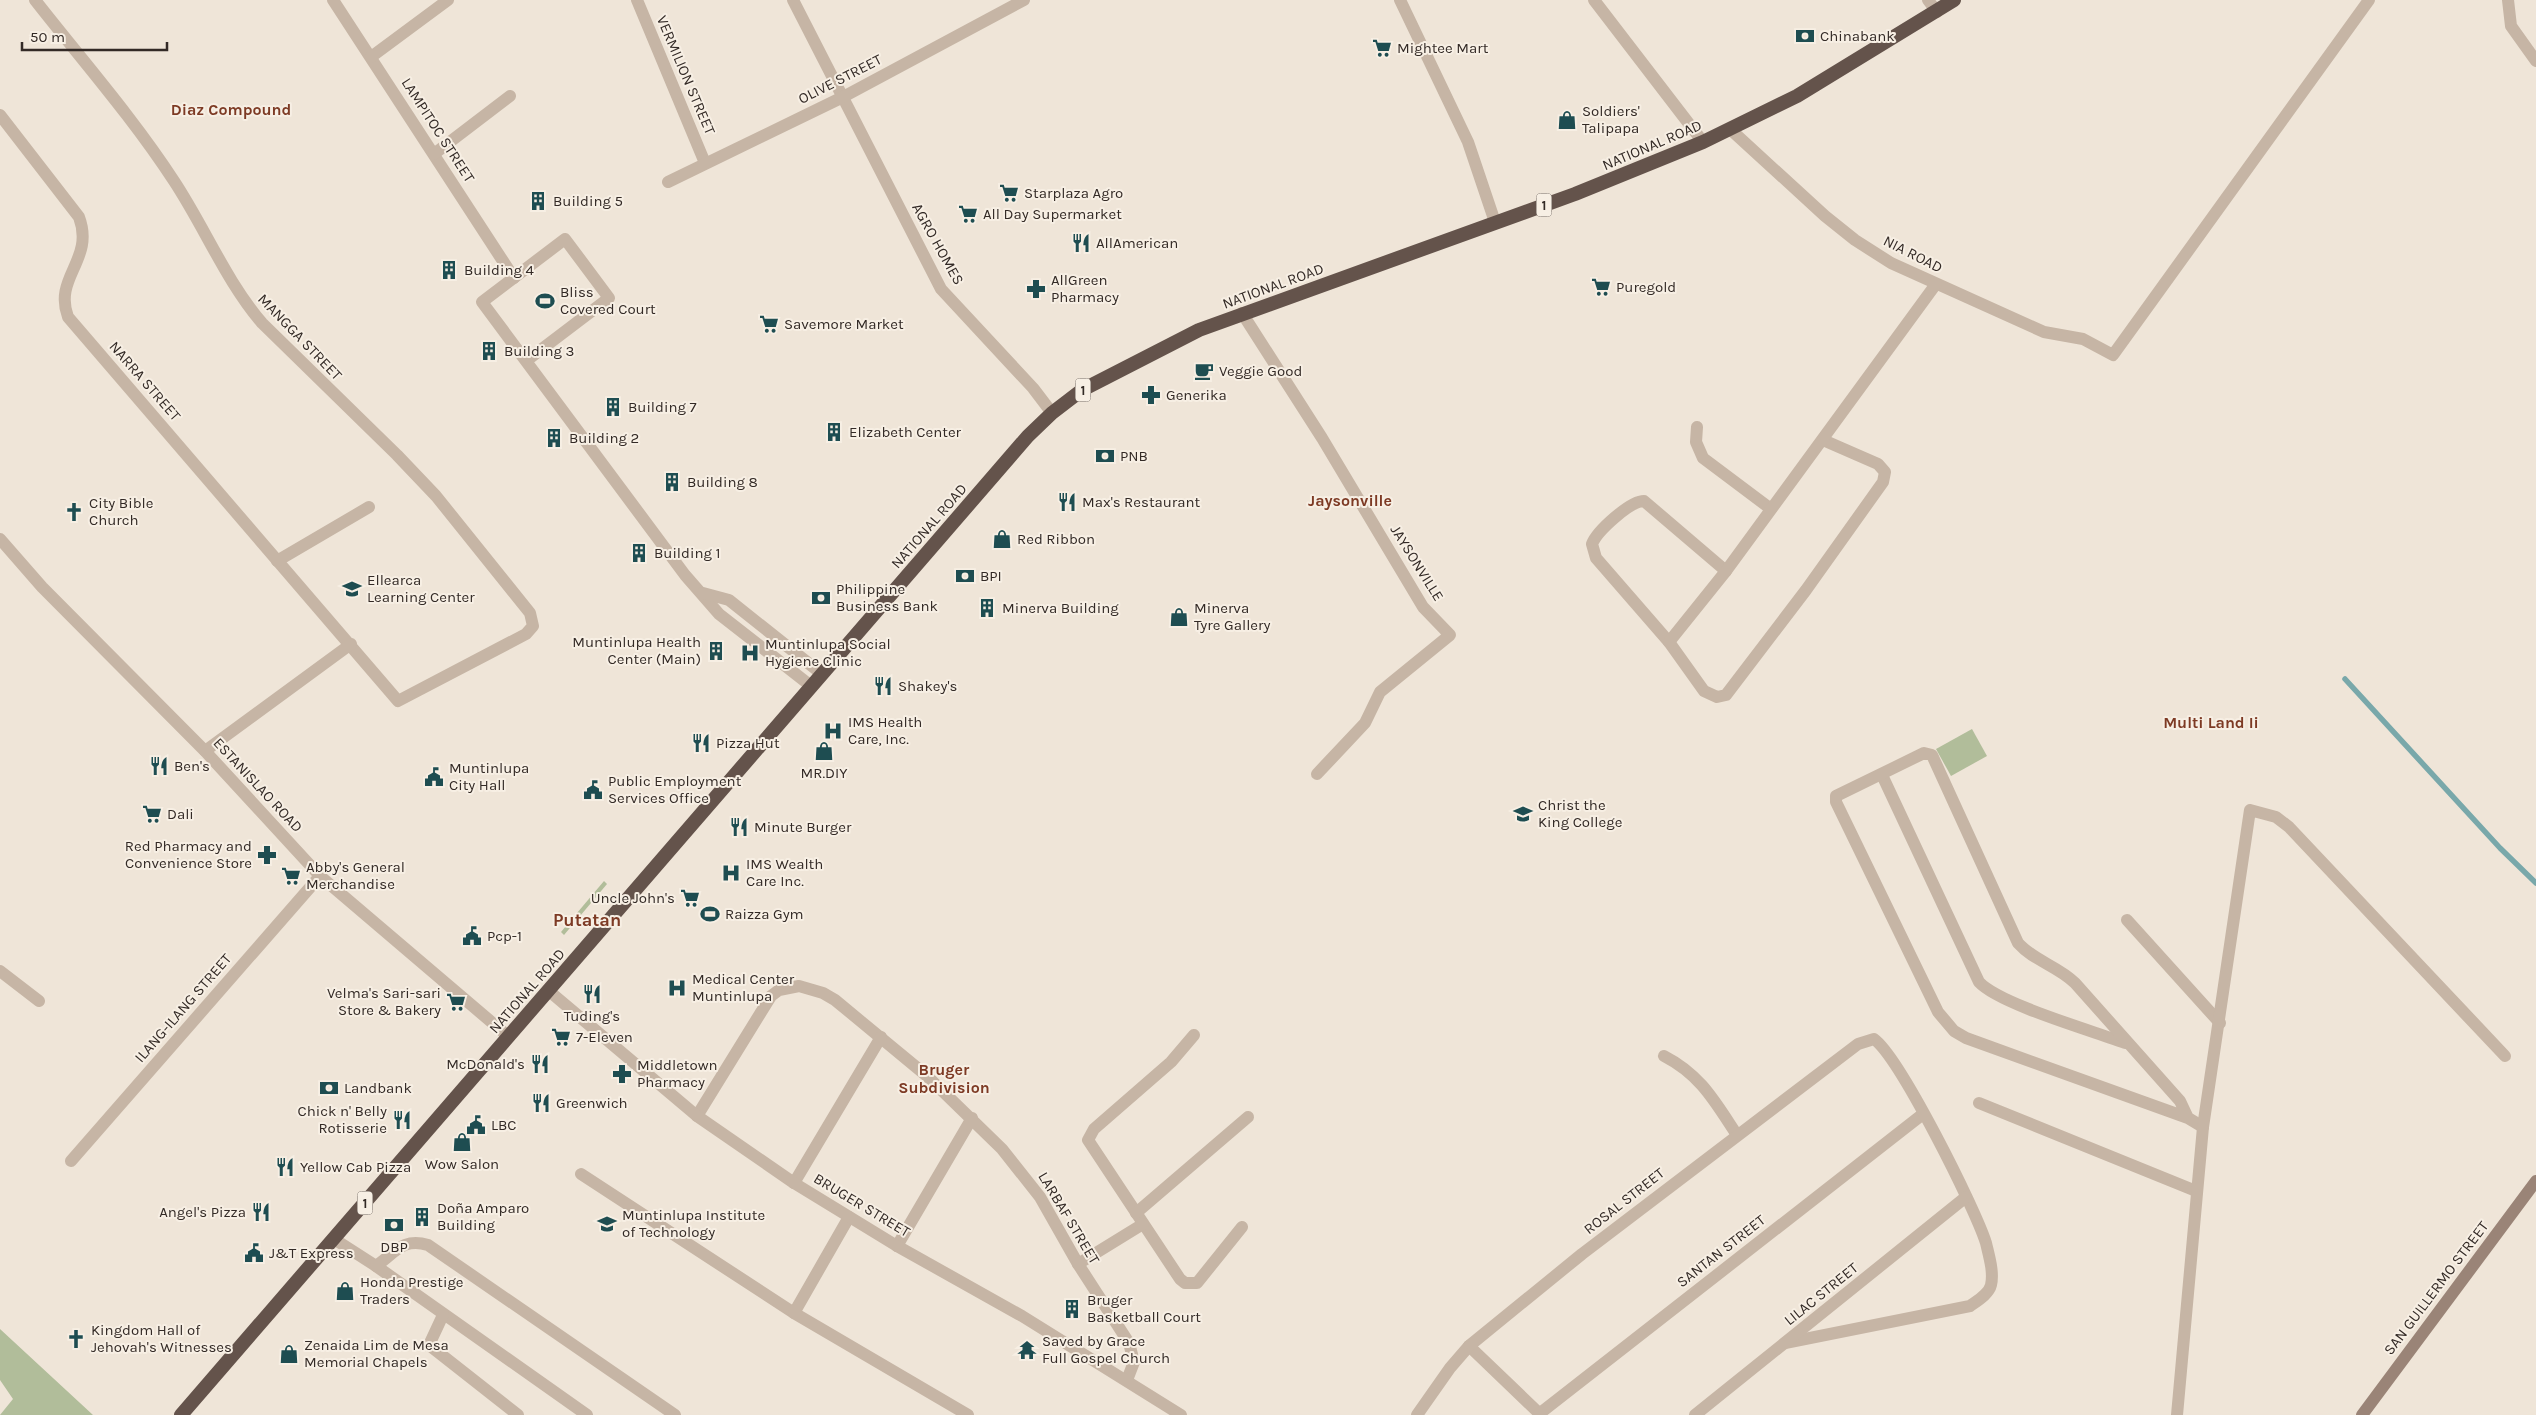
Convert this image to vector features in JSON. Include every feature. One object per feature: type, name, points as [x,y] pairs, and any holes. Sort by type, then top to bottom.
[{"type":"highway","name":"NATIONAL ROAD","points":[[186,1413],[811,686],[1028,436],[1052,413],[1098,381],[1199,330],[1575,194],[1703,142],[1797,96],[1954,0]]},
{"type":"main road","name":"SAN GUILLERMO STREET","points":[[2362,1415],[2536,1181]]},
{"type":"street","name":"MANGGA STREET","points":[[35,0],[174,180],[211,241],[242,301],[262,324],[397,455],[436,496],[530,613],[533,626],[526,634],[398,701]]},
{"type":"street","points":[[371,57],[448,0]]},
{"type":"street","name":"VERMILION STREET","points":[[637,0],[705,163]]},
{"type":"street","name":"AGRO HOMES","points":[[793,0],[941,289],[1033,388],[1052,413]]},
{"type":"street","name":"OLIVE STREET","points":[[668,182],[843,97],[1001,6],[1024,0]]},
{"type":"street","points":[[1400,0],[1468,142],[1495,222]]},
{"type":"street","points":[[1594,0],[1703,142]]},
{"type":"street","points":[[1928,0],[1937,12]]},
{"type":"street","name":"NIA ROAD","points":[[1730,129],[1768,165],[1855,240],[1891,263],[2044,332],[2083,339],[2113,355],[2370,0]]},
{"type":"street","points":[[2508,0],[2512,26],[2536,61]]},
{"type":"street","name":"LAMPITOC STREET","points":[[337,2],[514,278]]},
{"type":"street","points":[[434,154],[510,96]]},
{"type":"street","name":"NARRA STREET","points":[[0,115],[80,217],[84,231],[84,244],[65,290],[63,304],[68,317],[351,644],[398,701]]},
{"type":"street","points":[[526,361],[609,298],[565,239],[482,302],[669,555],[719,614],[811,686]]},
{"type":"street","points":[[1669,642],[1726,571],[1936,284]]},
{"type":"street","name":"JAYSONVILLE","points":[[1242,313],[1322,438],[1423,607],[1450,635],[1380,692],[1365,723],[1318,774]]},
{"type":"street","points":[[1697,427],[1696,442],[1703,458],[1771,509]]},
{"type":"street","points":[[1726,571],[1644,501],[1635,503],[1599,532],[1592,544],[1596,558],[1669,642],[1704,691],[1717,697],[1726,695],[1883,482],[1885,472],[1878,464],[1823,440]]},
{"type":"street","points":[[278,561],[369,507]]},
{"type":"street","name":"ESTANISLAO ROAD","points":[[0,539],[42,587],[205,751],[320,876],[509,1037]]},
{"type":"street","points":[[703,593],[729,600],[822,674]]},
{"type":"street","points":[[205,751],[351,644]]},
{"type":"street","points":[[2188,1118],[2180,1101],[2067,975],[2036,958],[2018,943],[1932,755],[1924,753],[1882,775],[1839,794],[1836,802],[1938,1012],[1946,1023],[1966,1038],[1980,1044],[2188,1118],[2203,1127]]},
{"type":"street","points":[[1882,775],[1979,982],[1985,988],[2006,999],[2128,1044]]},
{"type":"street","points":[[2177,1415],[2203,1127],[2220,1022],[2241,860],[2250,810],[2276,816],[2289,826],[2505,1056]]},
{"type":"street","name":"ILANG-ILANG STREET","points":[[71,1161],[320,876]]},
{"type":"street","points":[[2127,920],[2220,1022]]},
{"type":"street","points":[[0,971],[39,1002]]},
{"type":"street","name":"LARBAF STREET","points":[[697,1116],[771,996],[779,990],[799,986],[823,993],[835,1000],[881,1037],[972,1118],[1022,1173],[1040,1197],[1078,1264],[1129,1343],[1134,1362],[1127,1380]]},
{"type":"street","name":"BRUGER STREET","points":[[549,991],[697,1116],[794,1183],[897,1246],[1022,1316],[1181,1415]]},
{"type":"street","points":[[1194,1035],[1171,1062],[1094,1129],[1088,1137],[1089,1144],[1180,1279],[1192,1285],[1197,1283],[1242,1227]]},
{"type":"street","points":[[794,1183],[881,1037]]},
{"type":"street","name":"ROSAL STREET","points":[[1417,1415],[1450,1368],[1470,1346],[1575,1260],[1858,1044],[1874,1039],[1888,1053],[1923,1114]]},
{"type":"street","points":[[1664,1056],[1691,1072],[1703,1085],[1737,1135]]},
{"type":"street","points":[[1979,1103],[2196,1191]]},
{"type":"street","points":[[1785,1343],[1970,1306],[1982,1298],[1991,1286],[1992,1270],[1985,1242],[1966,1197],[1923,1114]]},
{"type":"street","name":"SANTAN STREET","points":[[1540,1414],[1923,1114]]},
{"type":"street","points":[[1136,1212],[1248,1117]]},
{"type":"street","points":[[897,1246],[972,1118]]},
{"type":"street","points":[[581,1174],[794,1313],[968,1415]]},
{"type":"street","name":"LILAC STREET","points":[[1695,1415],[1966,1197]]},
{"type":"street","points":[[794,1313],[849,1217]]},
{"type":"street","points":[[1078,1264],[1143,1224]]},
{"type":"street","points":[[334,1239],[376,1266],[587,1415]]},
{"type":"street","points":[[376,1266],[402,1245],[415,1241],[428,1245],[674,1415]]},
{"type":"street","points":[[443,1315],[429,1345],[518,1415]]},
{"type":"street","points":[[1470,1346],[1540,1414]]},
{"type":"green space","points":[[1972,729],[1987,756],[1951,776],[1936,749]]},
{"type":"green space","points":[[604,881],[607,884],[564,935],[561,932]]},
{"type":"green space","points":[[0,1329],[93,1415],[0,1415],[13,1399],[0,1380]]},
{"type":"waterway","points":[[2345,679],[2500,848],[2536,883]]},
{"type":"place","name":"Chinabank","points":[[1805,36]]},
{"type":"place","name":"Mightee Mart","points":[[1382,48]]},
{"type":"place","name":"Soldiers' Talipapa","points":[[1567,120]]},
{"type":"place","name":"Starplaza Agro","points":[[1009,193]]},
{"type":"place","name":"Building 5","points":[[538,201]]},
{"type":"place","name":"All Day Supermarket","points":[[968,214]]},
{"type":"place","name":"AllAmerican","points":[[1081,243]]},
{"type":"place","name":"Building 4","points":[[449,270]]},
{"type":"place","name":"Puregold","points":[[1601,287]]},
{"type":"place","name":"AllGreen Pharmacy","points":[[1036,289]]},
{"type":"place","name":"Bliss Covered Court","points":[[545,301]]},
{"type":"place","name":"Savemore Market","points":[[769,324]]},
{"type":"place","name":"Building 3","points":[[489,351]]},
{"type":"place","name":"Veggie Good","points":[[1204,371]]},
{"type":"place","name":"Generika","points":[[1151,395]]},
{"type":"place","name":"Building 7","points":[[613,407]]},
{"type":"place","name":"Elizabeth Center","points":[[834,432]]},
{"type":"place","name":"Building 2","points":[[554,438]]},
{"type":"place","name":"PNB","points":[[1105,456]]},
{"type":"place","name":"Building 8","points":[[672,482]]},
{"type":"place","name":"Max's Restaurant","points":[[1067,502]]},
{"type":"place","name":"City Bible Church","points":[[74,512]]},
{"type":"place","name":"Red Ribbon","points":[[1002,539]]},
{"type":"place","name":"Building 1","points":[[639,553]]},
{"type":"place","name":"BPI","points":[[965,576]]},
{"type":"place","name":"Ellearca Learning Center","points":[[352,589]]},
{"type":"place","name":"Philippine Business Bank","points":[[821,598]]},
{"type":"place","name":"Minerva Building","points":[[987,608]]},
{"type":"place","name":"Minerva Tyre Gallery","points":[[1179,617]]},
{"type":"place","name":"Muntinlupa Health Center (Main)","points":[[716,651]]},
{"type":"place","name":"Muntinlupa Social Hygiene Clinic","points":[[750,653]]},
{"type":"place","name":"Shakey's","points":[[883,686]]},
{"type":"place","name":"IMS Health Care, Inc.","points":[[833,731]]},
{"type":"place","name":"Pizza Hut","points":[[701,743]]},
{"type":"place","name":"MR.DIY","points":[[824,751]]},
{"type":"place","name":"Ben's","points":[[159,766]]},
{"type":"place","name":"Muntinlupa City Hall","points":[[434,777]]},
{"type":"place","name":"Public Employment Services Office","points":[[593,790]]},
{"type":"place","name":"Dali","points":[[152,814]]},
{"type":"place","name":"Christ the King College","points":[[1523,814]]},
{"type":"place","name":"Minute Burger","points":[[739,827]]},
{"type":"place","name":"Red Pharmacy and Convenience Store","points":[[267,855]]},
{"type":"place","name":"IMS Wealth Care Inc.","points":[[731,873]]},
{"type":"place","name":"Abby's General Merchandise","points":[[291,876]]},
{"type":"place","name":"Uncle John's","points":[[690,898]]},
{"type":"place","name":"Raizza Gym","points":[[710,914]]},
{"type":"place","name":"Pcp-1","points":[[472,936]]},
{"type":"place","name":"Medical Center Muntinlupa","points":[[677,988]]},
{"type":"place","name":"Tuding's","points":[[592,994]]},
{"type":"place","name":"Velma's Sari-sari Store & Bakery","points":[[456,1002]]},
{"type":"place","name":"7-Eleven","points":[[561,1037]]},
{"type":"place","name":"McDonald's","points":[[540,1064]]},
{"type":"place","name":"Middletown Pharmacy","points":[[622,1074]]},
{"type":"place","name":"Landbank","points":[[329,1088]]},
{"type":"place","name":"Greenwich","points":[[541,1103]]},
{"type":"place","name":"Chick n' Belly Rotisserie","points":[[402,1120]]},
{"type":"place","name":"LBC","points":[[476,1125]]},
{"type":"place","name":"Wow Salon","points":[[462,1142]]},
{"type":"place","name":"Yellow Cab Pizza","points":[[285,1167]]},
{"type":"place","name":"Angel's Pizza","points":[[261,1212]]},
{"type":"place","name":"Doña Amparo Building","points":[[422,1217]]},
{"type":"place","name":"Muntinlupa Institute of Technology","points":[[607,1224]]},
{"type":"place","name":"DBP","points":[[394,1225]]},
{"type":"place","name":"J&T Express","points":[[254,1253]]},
{"type":"place","name":"Honda Prestige Traders","points":[[345,1291]]},
{"type":"place","name":"Bruger Basketball Court","points":[[1072,1309]]},
{"type":"place","name":"Kingdom Hall of Jehovah's Witnesses","points":[[76,1339]]},
{"type":"place","name":"Saved by Grace Full Gospel Church","points":[[1027,1350]]},
{"type":"place","name":"Zenaida Lim de Mesa Memorial Chapels","points":[[289,1354]]},
{"type":"district","name":"Diaz Compound","points":[[231,109]]},
{"type":"district","name":"Jaysonville","points":[[1350,500]]},
{"type":"district","name":"Multi Land Ii","points":[[2211,722]]},
{"type":"district","name":"Putatan","points":[[587,920]]},
{"type":"district","name":"Bruger Subdivision","points":[[944,1078]]}]
